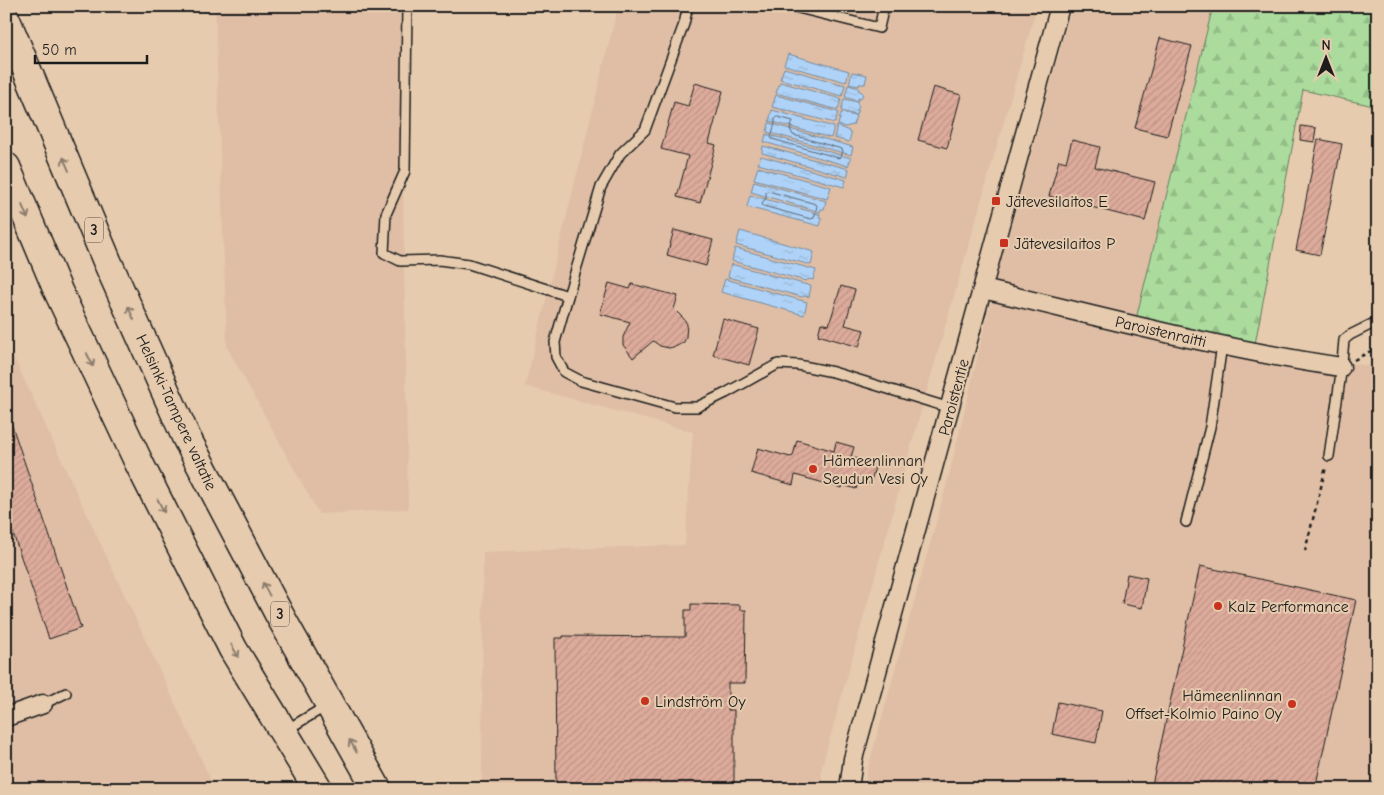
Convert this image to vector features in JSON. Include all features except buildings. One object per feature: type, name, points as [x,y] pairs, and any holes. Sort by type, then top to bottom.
[{"type":"highway","name":"Helsinki-Tampere valtatie","points":[[6,20],[107,261],[186,437],[279,614],[377,789]]},
{"type":"highway","points":[[6,167],[58,291],[139,463],[233,649],[318,789]]},
{"type":"street","name":"Paroistentie","points":[[849,789],[853,759],[1060,6]]},
{"type":"street","name":"Paroistenraitti","points":[[983,289],[1222,345],[1341,367]]},
{"type":"street","points":[[6,717],[43,704]]},
{"type":"lane","points":[[407,6],[405,171],[386,214],[384,254],[400,261],[439,260],[469,264],[568,296]]},
{"type":"lane","points":[[688,6],[684,24],[645,130],[620,154],[601,187],[555,342],[556,358],[564,372],[581,381],[675,407],[697,407],[778,364],[798,365],[833,372],[950,408]]},
{"type":"lane","points":[[790,6],[879,28],[884,6]]},
{"type":"lane","points":[[1329,456],[1344,340],[1378,320]]},
{"type":"lane","points":[[1186,522],[1210,427],[1222,345]]},
{"type":"lane","points":[[43,704],[66,693]]},
{"type":"lane","points":[[283,732],[330,704]]},
{"type":"path","points":[[1341,367],[1378,347]]},
{"type":"path","points":[[1305,551],[1329,456]]},
{"type":"shaded area","points":[[215,6],[400,6],[408,509],[319,514],[227,347]]},
{"type":"shaded area","points":[[618,6],[1037,6],[821,770],[823,789],[482,789],[483,552],[685,545],[693,432],[525,386]]},
{"type":"shaded area","points":[[1072,6],[1213,6],[1136,319],[1378,368],[1378,789],[867,789],[866,775],[947,483],[997,276]]},
{"type":"shaded area","points":[[6,341],[215,789],[6,789]]},
{"type":"green space","points":[[1213,6],[1378,6],[1378,107],[1303,90],[1255,344],[1136,319]]},
{"type":"water","points":[[788,54],[849,71],[846,82],[784,65]]},
{"type":"water","points":[[784,68],[845,85],[842,96],[780,79]]},
{"type":"water","points":[[852,72],[867,75],[865,84],[859,84],[859,86],[849,84]]},
{"type":"water","points":[[780,82],[841,99],[838,110],[776,93]]},
{"type":"water","points":[[848,85],[859,88],[858,90],[863,93],[861,99],[858,98],[858,101],[845,97]]},
{"type":"water","points":[[776,95],[838,112],[835,123],[772,107]]},
{"type":"water","points":[[844,99],[857,102],[859,105],[856,115],[841,111]]},
{"type":"water","points":[[772,110],[834,127],[831,138],[769,121]]},
{"type":"water","points":[[841,113],[856,116],[853,125],[845,127],[838,125]]},
{"type":"water","points":[[769,123],[853,147],[851,155],[767,132]]},
{"type":"water","points":[[837,126],[849,131],[851,134],[849,142],[834,138]]},
{"type":"water","points":[[766,134],[851,158],[848,166],[764,142]]},
{"type":"water","points":[[763,146],[849,169],[847,177],[762,153]]},
{"type":"water","points":[[761,156],[846,180],[844,187],[758,164]]},
{"type":"water","points":[[758,167],[831,187],[827,199],[754,179]]},
{"type":"water","points":[[754,181],[826,201],[824,209],[821,209],[820,212],[751,192]]},
{"type":"water","points":[[750,195],[820,214],[819,217],[822,218],[820,226],[747,207]]},
{"type":"water","points":[[740,231],[814,252],[811,265],[736,245]]},
{"type":"water","points":[[735,248],[816,270],[813,280],[809,279],[806,281],[732,261]]},
{"type":"water","points":[[731,264],[811,286],[809,297],[802,297],[728,277]]},
{"type":"water","points":[[725,279],[807,302],[804,315],[721,292]]},
{"type":"place","name":"Jätevesilaitos E","points":[[996,201]]},
{"type":"place","name":"Jätevesilaitos P","points":[[1004,243]]},
{"type":"place","name":"Hämeenlinnan Seudun Vesi Oy","points":[[813,469]]},
{"type":"place","name":"Kalz Performance","points":[[1218,606]]},
{"type":"place","name":"Lindström Oy","points":[[645,701]]},
{"type":"place","name":"Hämeenlinnan Offset-Kolmio Paino Oy","points":[[1292,704]]}]
